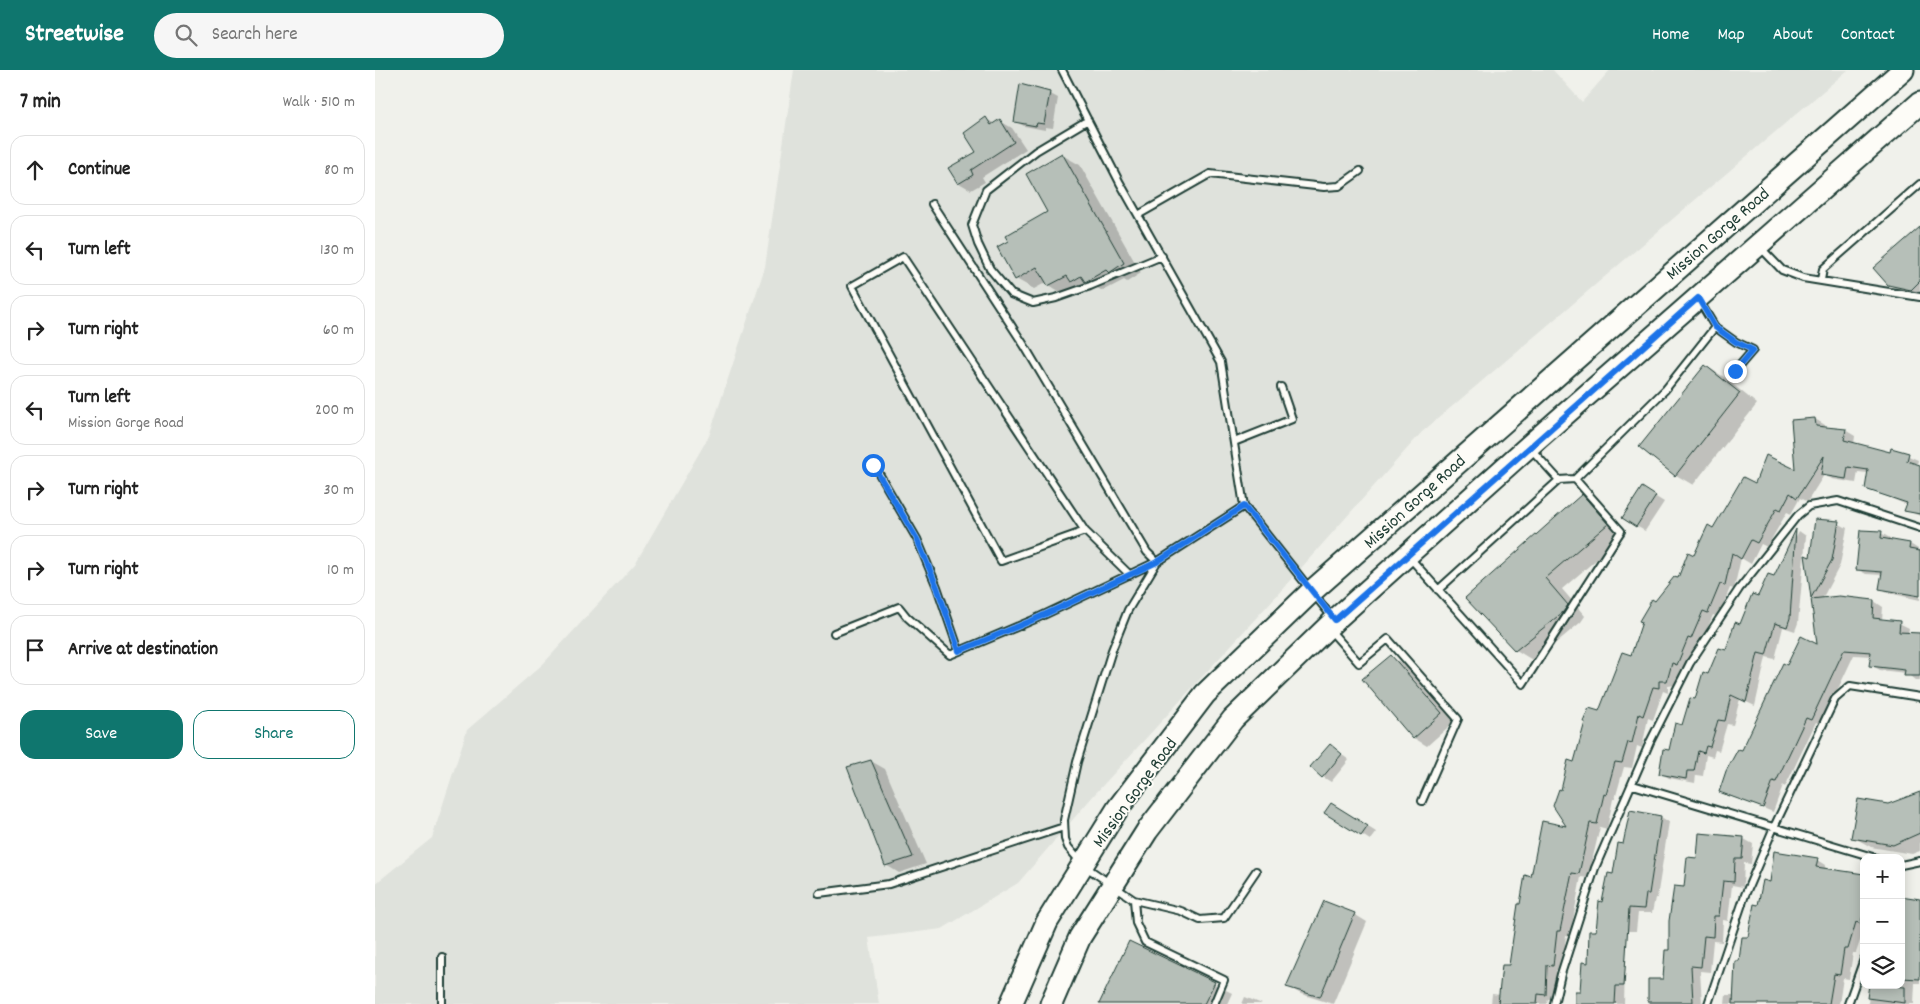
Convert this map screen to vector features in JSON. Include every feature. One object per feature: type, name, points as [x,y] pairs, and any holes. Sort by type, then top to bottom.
[{"type":"main road","name":"Mission Gorge Road","points":[[1011,1004],[1047,922],[1119,808],[1205,694],[1311,592],[1903,70]]},
{"type":"main road","name":"Mission Gorge Road","points":[[1051,1004],[1080,937],[1147,831],[1233,719],[1331,623],[1529,446],[1920,103]]},
{"type":"lane","points":[[1062,70],[1138,215],[1221,362],[1244,506],[1311,592],[1359,663],[1388,639],[1458,719],[1422,801]]},
{"type":"lane","points":[[1088,120],[1036,151],[986,190],[972,225],[978,244],[990,269],[1011,294],[1033,303],[1090,286],[1161,256]]},
{"type":"lane","points":[[1138,215],[1210,174],[1324,187],[1339,186],[1359,171]]},
{"type":"lane","points":[[1821,280],[1823,269],[1920,184]]},
{"type":"lane","points":[[932,204],[1024,345],[1147,552],[1157,562]]},
{"type":"lane","points":[[1758,245],[1782,270],[1803,278],[1920,298]]},
{"type":"lane","points":[[1085,531],[1001,561],[852,286],[903,257],[1085,531],[1130,574]]},
{"type":"lane","points":[[1698,298],[1715,327],[1736,342],[1753,350],[1735,371]]},
{"type":"lane","points":[[1438,590],[1559,480],[1575,479],[1665,390],[1715,327]]},
{"type":"lane","points":[[1234,442],[1292,419],[1281,387]]},
{"type":"lane","points":[[1529,446],[1559,480]]},
{"type":"lane","points":[[873,465],[917,539],[937,587],[959,651]]},
{"type":"lane","points":[[1407,555],[1523,684],[1621,531],[1575,479]]},
{"type":"lane","points":[[1554,1004],[1561,974],[1595,868],[1633,785],[1650,742],[1690,663],[1739,589],[1798,515],[1809,506],[1837,500],[1920,528]]},
{"type":"lane","points":[[834,633],[899,608],[950,655],[1033,620],[1157,562],[1244,506]]},
{"type":"lane","points":[[1157,562],[1128,610],[1077,762],[1064,820],[1068,847],[1083,865],[1134,900],[1181,911],[1200,920],[1225,918],[1256,871]]},
{"type":"lane","points":[[1708,1004],[1745,894],[1774,827],[1835,699],[1850,686],[1920,697]]},
{"type":"lane","points":[[1633,785],[1863,854]]},
{"type":"lane","points":[[819,893],[889,884],[1064,827]]},
{"type":"lane","points":[[1905,864],[1920,860]]},
{"type":"lane","points":[[1134,900],[1136,923],[1145,942],[1224,980],[1214,1004]]},
{"type":"lane","points":[[442,957],[442,1004]]},
{"type":"lane","points":[[1848,1004],[1860,970]]},
{"type":"shaded area","points":[[794,70],[1553,70],[1582,102],[1610,70],[1848,70],[1422,432],[1278,594],[1094,795],[1018,883],[942,929],[869,938],[879,1004],[375,1004],[375,884],[432,838],[467,730],[543,664],[635,564],[709,436],[765,267]]},
{"type":"building","points":[[1020,84],[1050,92],[1044,124],[1037,123],[1036,126],[1014,122]]},
{"type":"building","points":[[986,117],[991,125],[1000,119],[1014,142],[971,170],[973,175],[958,184],[948,168],[976,152],[964,133]]},
{"type":"building","points":[[1062,153],[1124,263],[1109,273],[1106,270],[1085,282],[1081,276],[1071,282],[1067,276],[1048,286],[1037,267],[1015,280],[997,247],[1008,241],[1005,236],[1047,212],[1026,174]]},
{"type":"building","points":[[1920,227],[1920,281],[1911,290],[1888,285],[1873,268]]},
{"type":"building","points":[[1705,365],[1740,393],[1675,476],[1639,447]]},
{"type":"building","points":[[1815,418],[1816,426],[1846,429],[1844,440],[1890,452],[1891,448],[1909,453],[1907,461],[1920,465],[1920,514],[1904,511],[1907,503],[1865,489],[1868,470],[1848,467],[1846,479],[1821,475],[1824,456],[1797,498],[1790,493],[1781,510],[1777,508],[1757,543],[1751,540],[1741,559],[1732,553],[1725,585],[1720,584],[1708,613],[1703,611],[1691,639],[1688,638],[1677,665],[1672,663],[1667,681],[1659,681],[1659,688],[1653,687],[1643,716],[1639,714],[1632,743],[1628,742],[1622,763],[1615,762],[1606,795],[1604,794],[1597,824],[1590,823],[1579,874],[1572,873],[1560,931],[1557,931],[1553,966],[1547,965],[1546,995],[1538,994],[1537,1004],[1498,1004],[1502,965],[1509,965],[1518,904],[1520,904],[1525,875],[1531,877],[1542,821],[1566,826],[1553,806],[1559,789],[1561,790],[1568,760],[1574,762],[1585,722],[1583,722],[1589,708],[1599,711],[1622,652],[1631,655],[1642,622],[1639,621],[1652,599],[1655,601],[1674,577],[1678,578],[1688,552],[1694,555],[1708,525],[1713,528],[1743,477],[1755,483],[1766,455],[1795,469],[1791,420]]},
{"type":"building","points":[[1642,487],[1656,496],[1636,527],[1622,518]]},
{"type":"building","points":[[1582,494],[1608,524],[1545,578],[1568,605],[1563,612],[1515,651],[1465,598]]},
{"type":"building","points":[[1815,519],[1839,521],[1832,560],[1811,598],[1805,555],[1810,557]]},
{"type":"building","points":[[1796,529],[1790,618],[1787,627],[1775,623],[1766,655],[1758,653],[1746,702],[1731,695],[1725,721],[1718,720],[1710,747],[1706,746],[1704,753],[1698,751],[1694,771],[1687,771],[1686,779],[1659,774],[1663,749],[1669,750],[1675,723],[1682,725],[1690,698],[1695,699],[1703,672],[1708,674],[1719,648],[1726,650],[1735,622],[1740,624],[1752,594],[1758,596],[1768,574],[1774,576]]},
{"type":"building","points":[[1860,530],[1882,531],[1881,538],[1910,543],[1909,549],[1920,551],[1920,596],[1879,589],[1882,572],[1856,570]]},
{"type":"building","points":[[1839,596],[1874,600],[1873,618],[1900,621],[1899,632],[1920,633],[1920,676],[1904,676],[1905,670],[1869,666],[1871,652],[1844,650],[1811,720],[1806,718],[1776,782],[1773,781],[1763,808],[1719,792],[1726,771],[1738,749],[1742,750],[1783,663],[1787,665],[1801,636],[1817,644],[1811,599]]},
{"type":"building","points":[[1391,655],[1442,713],[1413,739],[1362,679]]},
{"type":"building","points":[[1330,744],[1342,754],[1322,778],[1310,767]]},
{"type":"building","points":[[871,760],[913,857],[885,866],[847,767]]},
{"type":"building","points":[[1920,792],[1920,833],[1893,845],[1851,838],[1858,799],[1888,804]]},
{"type":"building","points":[[1331,803],[1368,826],[1361,836],[1324,813]]},
{"type":"building","points":[[1630,810],[1661,816],[1649,894],[1646,894],[1644,909],[1629,908],[1624,986],[1616,986],[1615,1004],[1575,1004],[1575,991],[1580,991],[1582,962],[1588,963],[1589,931],[1596,931],[1599,901],[1602,902],[1608,873],[1613,874],[1618,843],[1623,844]]},
{"type":"building","points":[[1699,833],[1744,837],[1742,859],[1735,859],[1734,882],[1723,881],[1719,916],[1714,916],[1713,937],[1704,936],[1701,967],[1691,966],[1693,1002],[1648,1002],[1648,979],[1663,979],[1665,950],[1669,950],[1669,921],[1674,886],[1684,887],[1687,857],[1697,858]]},
{"type":"building","points":[[1774,851],[1818,858],[1816,867],[1860,873],[1860,924],[1856,922],[1848,949],[1844,949],[1840,975],[1834,974],[1829,1004],[1733,1004],[1735,961],[1739,961],[1742,937],[1748,937],[1754,904],[1758,905],[1763,880],[1770,882]]},
{"type":"building","points":[[1905,897],[1920,899],[1920,979],[1905,978]]},
{"type":"building","points":[[1324,901],[1355,913],[1320,997],[1286,987]]},
{"type":"building","points":[[1129,941],[1215,982],[1204,1004],[1099,1004]]},
{"type":"building","points":[[1868,989],[1905,989],[1905,1003],[1867,998]]},
{"type":"route","points":[[873,465],[895,498],[917,539],[937,587],[959,651],[1033,620],[1157,562],[1244,506],[1335,620],[1698,298],[1715,327],[1736,342],[1753,350],[1735,371]]}]
